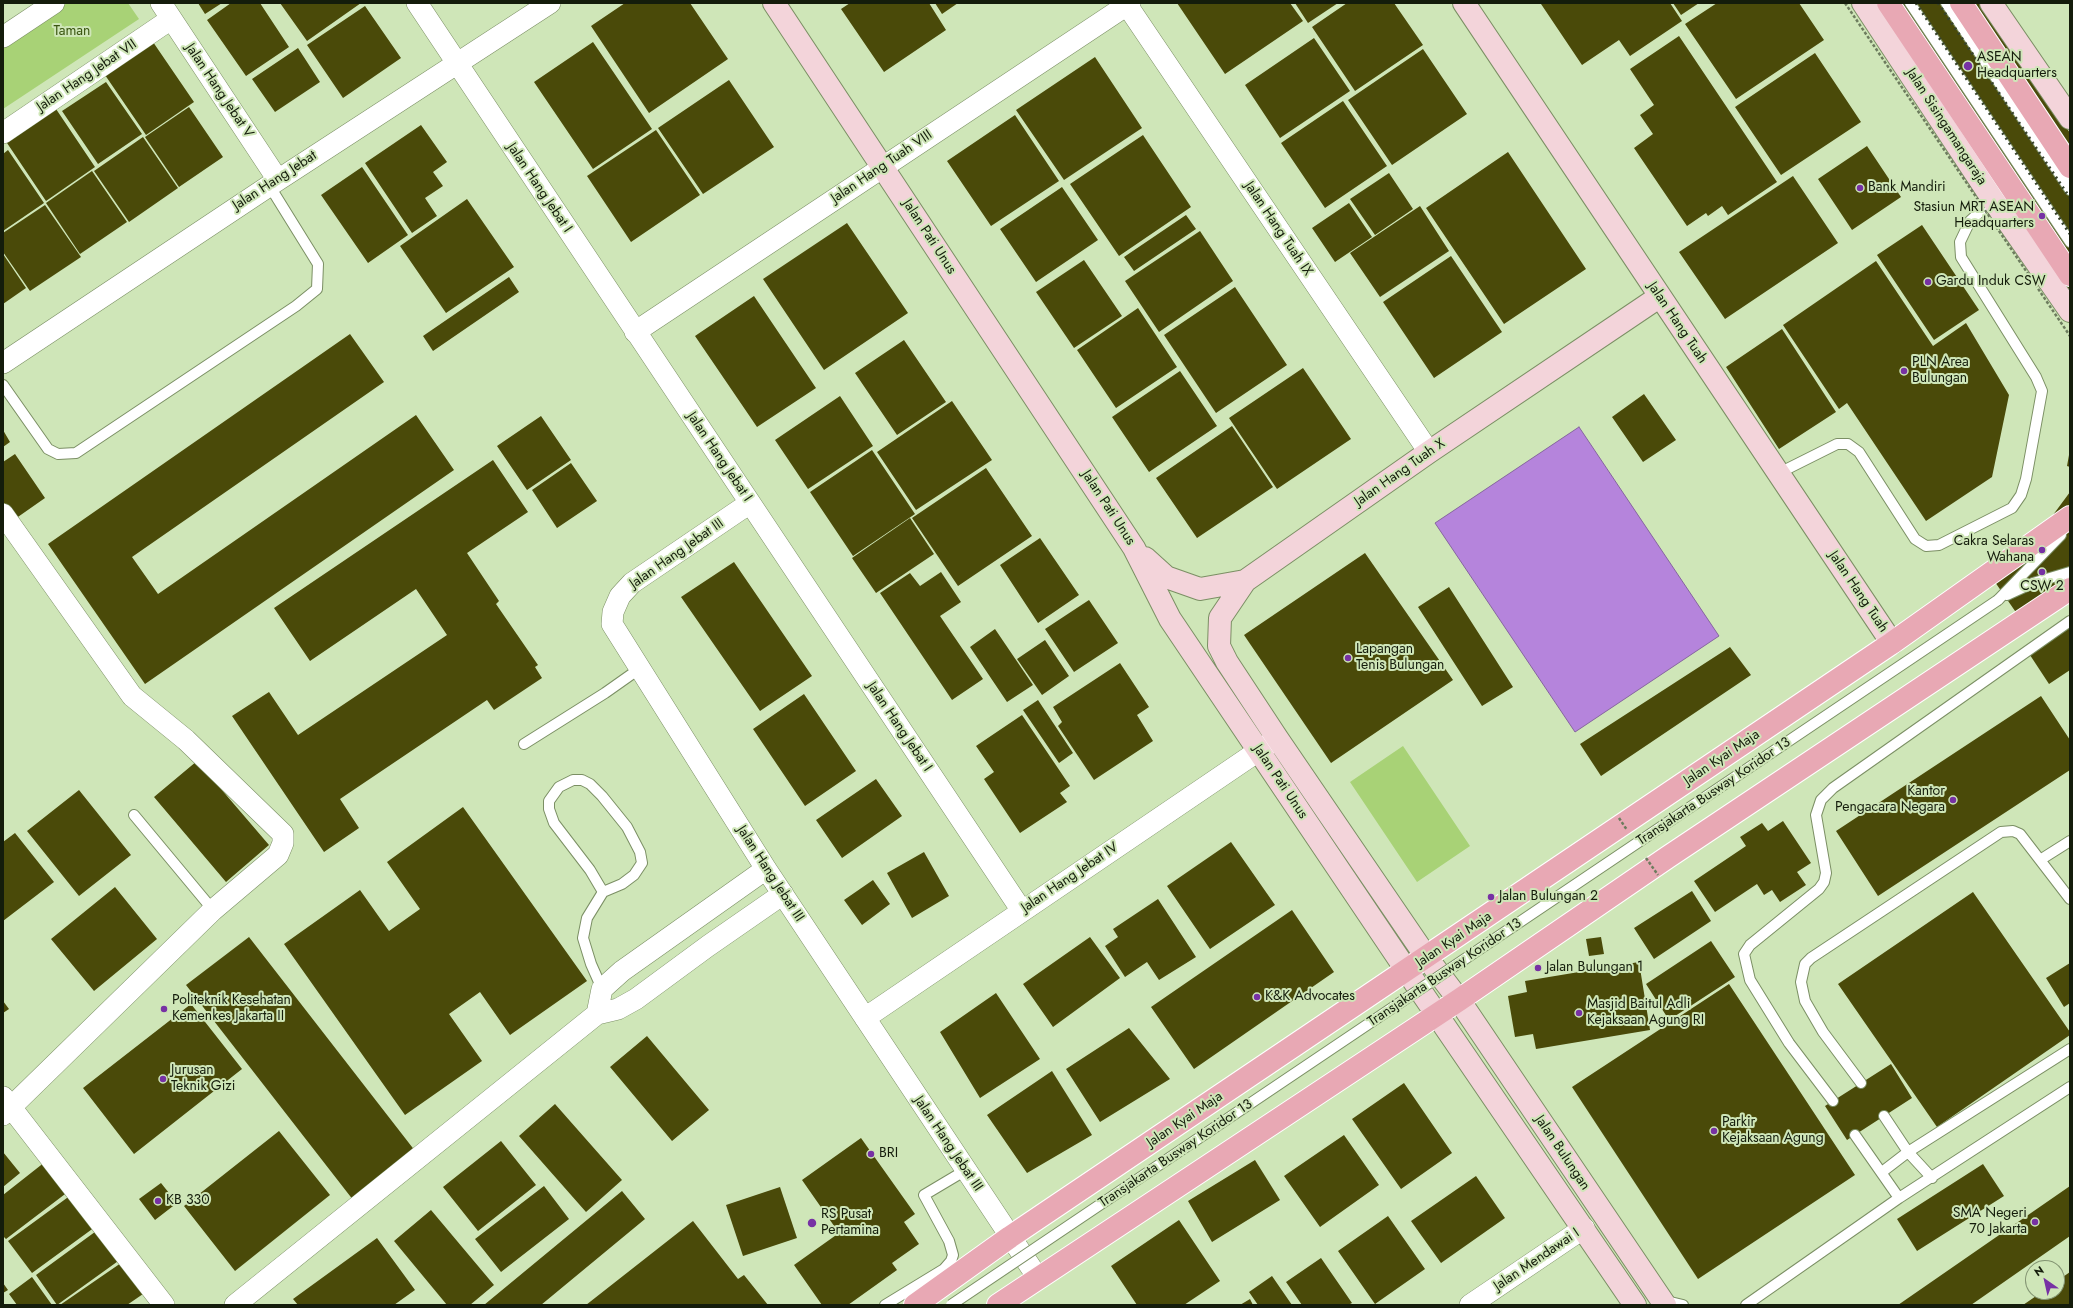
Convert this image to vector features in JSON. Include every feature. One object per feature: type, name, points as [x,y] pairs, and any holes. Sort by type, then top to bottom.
[{"type":"main road","name":"Jalan Sisingamangaraja","points":[[1888,3],[1943,104],[2070,275]]},
{"type":"main road","points":[[1961,3],[2070,167]]},
{"type":"main road","name":"Jalan Kyai Maja","points":[[915,1305],[1010,1237],[1427,958],[1892,643],[2070,517]]},
{"type":"main road","points":[[998,1305],[1459,1000],[1668,857],[2070,589]]},
{"type":"street","points":[[3,36],[54,3]]},
{"type":"street","name":"Jalan Hang Jebat I","points":[[417,3],[456,64],[1022,911]]},
{"type":"street","name":"Jalan Hang Jebat","points":[[3,363],[273,182],[550,3]]},
{"type":"street","name":"Jalan Pati Unus","points":[[774,3],[1134,548],[1170,619],[1407,971],[1438,1014]]},
{"type":"street","name":"Jalan Hang Tuah","points":[[1464,3],[1659,297],[1892,643]]},
{"type":"street","name":"Jalan Sisingamangaraja","points":[[1863,3],[1943,104],[1993,200],[2070,311]]},
{"type":"street","points":[[1991,3],[2070,118]]},
{"type":"street","name":"Jalan Hang Tuah VIII","points":[[635,332],[1128,4]]},
{"type":"street","name":"Jalan Hang Tuah IX","points":[[1128,4],[1429,452]]},
{"type":"street","name":"Jalan Hang Jebat VII","points":[[3,133],[166,11]]},
{"type":"street","name":"Jalan Hang Jebat V","points":[[166,11],[273,182]]},
{"type":"street","name":"Jalan Hang Tuah X","points":[[1134,548],[1166,577],[1200,590],[1245,581],[1429,452],[1659,297]]},
{"type":"street","name":"Jalan Hang Jebat III","points":[[750,503],[647,572],[620,596],[613,612],[612,624],[782,894],[1038,1278]]},
{"type":"street","points":[[3,514],[132,696],[186,740],[283,834],[283,843],[278,855],[214,910],[6,1106],[164,1305]]},
{"type":"street","name":"Jalan Pati Unus","points":[[1245,581],[1220,618],[1219,646],[1277,738],[1427,958],[1459,1000]]},
{"type":"street","name":"Jalan Hang Jebat IV","points":[[865,1018],[1277,738]]},
{"type":"street","points":[[597,1014],[602,989],[622,971],[766,868]]},
{"type":"street","points":[[235,1305],[597,1014],[618,1009],[636,999],[782,894]]},
{"type":"street","name":"Jalan Bulungan","points":[[1459,1000],[1670,1303]]},
{"type":"street","name":"Jalan Bulungan","points":[[1438,1014],[1636,1305]]},
{"type":"street","name":"Jalan Mendawai I","points":[[1470,1305],[1584,1228]]},
{"type":"lane","points":[[1910,3],[2070,242]]},
{"type":"lane","points":[[1946,3],[2070,190]]},
{"type":"lane","points":[[3,385],[48,449],[58,454],[76,453],[296,306],[317,289],[318,264],[273,182]]},
{"type":"lane","points":[[1779,474],[1836,444],[1848,444],[1859,452],[1915,539],[1926,546],[1939,545],[2012,508],[2021,495],[2026,479],[2042,392],[2040,382],[1961,257],[1960,242],[1970,221],[1993,200]]},
{"type":"lane","name":"Transjakarta Busway Koridor 13","points":[[1998,600],[2025,574],[2053,542],[2070,528]]},
{"type":"lane","name":"Transjakarta Busway Koridor 13","points":[[951,1305],[1998,600],[2033,583],[2070,572]]},
{"type":"lane","points":[[1832,1101],[1789,1043],[1750,980],[1744,954],[1750,945],[1820,889],[1824,882],[1826,873],[1816,815],[1821,800],[1834,788],[2070,621]]},
{"type":"lane","points":[[524,744],[605,693],[639,669]]},
{"type":"lane","points":[[603,892],[590,870],[554,823],[549,809],[549,801],[559,787],[573,780],[582,780],[590,784],[602,796],[626,827],[640,852],[642,863],[634,875],[622,884],[603,892],[587,918],[582,938],[602,989],[618,1009]]},
{"type":"lane","points":[[134,814],[214,910]]},
{"type":"lane","points":[[1861,1083],[1823,1032],[1805,1001],[1801,982],[1805,964],[1811,958],[2001,832],[2013,831],[2020,834],[2070,899]]},
{"type":"lane","points":[[2040,860],[2070,841]]},
{"type":"lane","points":[[1882,1172],[1908,1152],[2070,1049]]},
{"type":"lane","points":[[1746,1305],[1899,1198],[2070,1087]]},
{"type":"lane","points":[[1884,1116],[1908,1152],[1932,1178]]},
{"type":"lane","points":[[1855,1135],[1899,1198]]},
{"type":"lane","points":[[886,1305],[944,1269],[951,1261],[953,1255],[949,1241],[924,1195],[966,1170]]},
{"type":"path","points":[[1845,3],[2070,336]]},
{"type":"green space","name":"Taman","points":[[67,3],[128,3],[139,19],[3,109],[3,45]]},
{"type":"green space","points":[[1403,746],[1470,846],[1417,882],[1350,782]]},
{"type":"shaded area","points":[[1579,427],[1719,636],[1575,732],[1435,523]]},
{"type":"building","points":[[198,3],[222,3],[205,14]]},
{"type":"building","points":[[231,3],[260,3],[289,47],[246,76],[207,20]]},
{"type":"building","points":[[280,3],[361,3],[307,41]]},
{"type":"building","points":[[625,3],[690,3],[728,59],[649,113],[591,26]]},
{"type":"building","points":[[850,3],[929,3],[946,30],[884,72],[841,9]]},
{"type":"building","points":[[935,3],[958,3],[942,14]]},
{"type":"building","points":[[1177,3],[1290,3],[1303,21],[1225,74]]},
{"type":"building","points":[[1295,3],[1338,3],[1308,23]]},
{"type":"building","points":[[1347,3],[1394,3],[1423,45],[1355,91],[1312,27]]},
{"type":"building","points":[[1670,3],[1682,21],[1630,56],[1619,40],[1582,65],[1541,4]]},
{"type":"building","points":[[1673,3],[1699,3],[1681,15]]},
{"type":"building","points":[[1717,3],[1799,3],[1824,40],[1736,99],[1685,24]]},
{"type":"building","name":"Stasiun MRT ASEAN Headquarters","points":[[1869,3],[1982,3],[2070,133],[2070,299]]},
{"type":"building","points":[[365,6],[401,58],[343,98],[307,45]]},
{"type":"building","points":[[1679,36],[1777,182],[1728,215],[1722,206],[1708,216],[1706,213],[1687,226],[1634,148],[1653,134],[1640,115],[1654,105],[1630,69]]},
{"type":"building","points":[[1314,38],[1350,91],[1280,138],[1245,85]]},
{"type":"building","points":[[153,42],[194,102],[146,135],[105,75]]},
{"type":"building","points":[[593,42],[652,129],[593,169],[534,82]]},
{"type":"building","points":[[298,48],[320,82],[275,112],[252,79]]},
{"type":"building","points":[[1423,49],[1467,114],[1392,165],[1348,100]]},
{"type":"building","points":[[1815,53],[1861,122],[1781,175],[1735,107]]},
{"type":"building","points":[[1095,57],[1142,128],[1064,180],[1016,110]]},
{"type":"building","points":[[729,80],[774,147],[703,194],[658,128]]},
{"type":"building","points":[[106,82],[142,134],[98,164],[62,111]]},
{"type":"building","points":[[1343,101],[1387,166],[1325,208],[1281,143]]},
{"type":"building","points":[[189,107],[223,157],[179,187],[145,137]]},
{"type":"building","points":[[56,109],[95,167],[46,201],[7,143]]},
{"type":"building","points":[[1015,115],[1059,181],[991,226],[947,161]]},
{"type":"building","points":[[421,125],[447,162],[433,172],[443,186],[425,198],[437,216],[412,233],[365,163]]},
{"type":"building","points":[[656,130],[700,195],[631,242],[587,176]]},
{"type":"building","points":[[1143,135],[1191,207],[1119,256],[1070,184]]},
{"type":"building","points":[[143,137],[178,188],[129,222],[94,171]]},
{"type":"building","name":"Bank Mandiri","points":[[1867,146],[1901,197],[1852,230],[1818,179]]},
{"type":"building","points":[[8,150],[44,203],[3,231],[3,154]]},
{"type":"building","points":[[1508,152],[1586,269],[1504,324],[1426,208]]},
{"type":"building","points":[[362,167],[408,235],[368,263],[321,195]]},
{"type":"building","points":[[92,171],[127,222],[80,254],[46,203]]},
{"type":"building","points":[[1389,173],[1413,209],[1375,235],[1350,199]]},
{"type":"building","points":[[1793,176],[1838,243],[1725,319],[1679,252]]},
{"type":"building","points":[[1062,187],[1098,240],[1036,282],[1000,229]]},
{"type":"building","points":[[467,199],[514,267],[446,313],[400,246]]},
{"type":"building","points":[[1349,203],[1372,237],[1335,262],[1312,228]]},
{"type":"building","points":[[45,205],[81,257],[30,291],[3,252],[3,233]]},
{"type":"building","points":[[1420,206],[1449,251],[1380,297],[1350,253]]},
{"type":"building","points":[[1186,215],[1196,229],[1134,271],[1124,257]]},
{"type":"building","points":[[847,223],[908,313],[824,370],[763,279]]},
{"type":"building","name":"Gardu Induk CSW","points":[[1922,225],[1979,310],[1934,340],[1877,255]]},
{"type":"building","points":[[1200,231],[1233,281],[1159,332],[1125,281]]},
{"type":"building","points":[[3,254],[26,288],[3,304]]},
{"type":"building","points":[[1451,256],[1502,332],[1434,378],[1383,302]]},
{"type":"building","points":[[1084,260],[1122,316],[1074,348],[1036,292]]},
{"type":"building","name":"PLN Area Bulungan","points":[[1876,261],[1933,346],[1966,323],[2009,395],[1992,477],[1926,521],[1847,403],[1839,409],[1783,325]]},
{"type":"building","points":[[509,277],[519,292],[433,351],[423,336]]},
{"type":"building","points":[[1235,287],[1287,365],[1216,413],[1164,335]]},
{"type":"building","points":[[754,296],[816,388],[757,427],[695,336]]},
{"type":"building","points":[[1138,308],[1177,367],[1116,408],[1077,350]]},
{"type":"building","points":[[1782,329],[1836,412],[1779,449],[1726,367]]},
{"type":"building","points":[[350,334],[384,382],[132,557],[158,594],[416,415],[454,470],[145,684],[48,544]]},
{"type":"building","points":[[904,340],[946,402],[897,435],[855,373]]},
{"type":"building","points":[[1303,368],[1351,439],[1277,489],[1229,418]]},
{"type":"building","points":[[1180,371],[1217,426],[1149,472],[1112,417]]},
{"type":"building","points":[[1644,394],[1676,440],[1643,462],[1612,417]]},
{"type":"building","points":[[840,396],[873,446],[808,489],[775,440]]},
{"type":"building","points":[[952,401],[992,460],[916,510],[877,452]]},
{"type":"building","points":[[541,416],[571,460],[527,490],[497,446]]},
{"type":"building","points":[[1232,426],[1273,487],[1197,538],[1156,478]]},
{"type":"building","points":[[3,430],[10,442],[3,447]]},
{"type":"building","points":[[872,450],[915,514],[853,556],[810,492]]},
{"type":"building","points":[[15,454],[45,498],[15,519],[3,502],[3,462]]},
{"type":"building","points":[[2070,455],[2070,467],[2067,466]]},
{"type":"building","points":[[493,460],[528,512],[467,553],[499,601],[496,604],[538,665],[535,667],[542,678],[494,710],[487,700],[340,799],[359,828],[324,852],[232,716],[269,692],[298,735],[447,635],[416,589],[310,661],[274,608]]},
{"type":"building","points":[[571,463],[597,501],[557,528],[532,490]]},
{"type":"building","points":[[986,468],[1032,536],[958,586],[912,518]]},
{"type":"building","name":"Cakra Selaras Wahana","points":[[2070,492],[2070,595],[2024,624],[1986,569],[2050,519]]},
{"type":"building","points":[[910,518],[934,554],[876,593],[852,558]]},
{"type":"building","points":[[1040,538],[1079,595],[1038,623],[1000,565]]},
{"type":"building","name":"Lapangan Tenis Bulungan","points":[[1365,553],[1453,680],[1331,763],[1244,635]]},
{"type":"building","points":[[734,562],[812,676],[760,711],[681,597]]},
{"type":"building","points":[[941,572],[961,602],[940,616],[983,679],[952,700],[880,593],[910,573],[920,586]]},
{"type":"building","points":[[1449,587],[1513,687],[1482,706],[1418,607]]},
{"type":"building","points":[[1089,600],[1118,643],[1074,672],[1045,629]]},
{"type":"building","points":[[2070,625],[2070,670],[2049,684],[2028,652]]},
{"type":"building","points":[[995,629],[1033,685],[1007,702],[970,647]]},
{"type":"building","points":[[1045,640],[1069,676],[1042,695],[1017,659]]},
{"type":"building","points":[[1730,647],[1751,675],[1601,776],[1580,744]]},
{"type":"building","points":[[1120,663],[1149,707],[1137,715],[1153,741],[1094,780],[1058,726],[1062,722],[1053,707]]},
{"type":"building","points":[[804,694],[856,771],[805,806],[753,729]]},
{"type":"building","name":"Kantor Pengacara Negara","points":[[2041,696],[2070,740],[2070,770],[1878,896],[1836,831]]},
{"type":"building","points":[[1038,700],[1073,753],[1059,763],[1023,710]]},
{"type":"building","points":[[1022,715],[1070,786],[1060,793],[1067,802],[1020,833],[984,779],[994,772],[976,746]]},
{"type":"building","points":[[197,761],[269,845],[226,882],[154,797]]},
{"type":"building","points":[[876,779],[902,816],[842,858],[816,820]]},
{"type":"building","points":[[79,790],[131,855],[79,896],[27,831]]},
{"type":"building","points":[[463,807],[587,981],[510,1035],[480,992],[449,1014],[482,1061],[405,1115],[284,944],[360,890],[389,931],[420,909],[387,862]]},
{"type":"building","points":[[1783,821],[1811,863],[1797,872],[1806,885],[1780,902],[1772,890],[1764,895],[1757,884],[1715,912],[1694,881],[1746,846],[1740,837],[1762,823],[1768,831]]},
{"type":"building","points":[[15,833],[54,882],[3,921],[3,842]]},
{"type":"building","points":[[1231,842],[1275,905],[1210,949],[1167,886]]},
{"type":"building","points":[[924,852],[949,896],[912,918],[887,873]]},
{"type":"building","points":[[873,880],[890,904],[862,925],[844,900]]},
{"type":"building","points":[[115,887],[157,939],[94,991],[51,939]]},
{"type":"building","points":[[1692,891],[1711,921],[1654,959],[1634,928]]},
{"type":"building","points":[[1973,892],[2070,1032],[2070,1035],[1937,1127],[1838,984]]},
{"type":"building","points":[[1158,899],[1196,957],[1159,980],[1147,962],[1125,977],[1105,946],[1118,937],[1113,929]]},
{"type":"building","points":[[1292,910],[1334,972],[1194,1069],[1151,1007]]},
{"type":"building","points":[[249,937],[419,1156],[357,1205],[186,985]]},
{"type":"building","points":[[1090,937],[1120,978],[1053,1027],[1023,984]]},
{"type":"building","points":[[1601,937],[1604,954],[1589,956],[1586,939]]},
{"type":"building","points":[[1711,941],[1735,977],[1669,1020],[1646,984]]},
{"type":"building","name":"Masjid Baitul Adli Kejaksaan Agung RI","points":[[1639,962],[1650,1030],[1536,1049],[1533,1034],[1515,1037],[1508,996],[1527,992],[1525,981]]},
{"type":"building","points":[[2070,963],[2070,1003],[2064,1007],[2046,978]]},
{"type":"building","name":"Parkir Kejaksaan Agung","points":[[1729,984],[1855,1175],[1698,1279],[1572,1087]]},
{"type":"building","points":[[996,993],[1040,1059],[980,1098],[940,1032]]},
{"type":"building","points":[[3,1001],[9,1009],[3,1013]]},
{"type":"building","name":"Jurusan Teknik Gizi","points":[[191,1004],[242,1069],[134,1154],[83,1088]]},
{"type":"building","points":[[1129,1028],[1170,1079],[1100,1122],[1066,1069]]},
{"type":"building","points":[[647,1036],[709,1110],[672,1141],[610,1067]]},
{"type":"building","points":[[1891,1064],[1912,1098],[1847,1140],[1825,1106]]},
{"type":"building","points":[[1052,1071],[1092,1135],[1027,1173],[987,1115]]},
{"type":"building","points":[[1404,1083],[1452,1153],[1401,1189],[1352,1119]]},
{"type":"building","points":[[555,1104],[622,1180],[586,1212],[519,1136]]},
{"type":"building","points":[[279,1131],[330,1195],[235,1271],[184,1206]]},
{"type":"building","points":[[1344,1135],[1379,1185],[1320,1227],[1284,1176]]},
{"type":"building","points":[[861,1138],[915,1214],[904,1222],[919,1244],[892,1263],[897,1270],[848,1305],[822,1305],[794,1265],[839,1233],[802,1180]]},
{"type":"building","points":[[501,1141],[536,1185],[478,1231],[443,1187]]},
{"type":"building","points":[[3,1152],[20,1173],[3,1187]]},
{"type":"building","points":[[50,1158],[73,1188],[6,1239],[3,1236],[3,1195]]},
{"type":"building","points":[[1255,1160],[1280,1200],[1212,1242],[1188,1201]]},
{"type":"building","points":[[1983,1164],[2004,1196],[1917,1251],[1897,1219]]},
{"type":"building","points":[[1476,1176],[1505,1218],[1441,1263],[1411,1221]]},
{"type":"building","name":"KB 330","points":[[161,1183],[177,1203],[155,1220],[139,1199]]},
{"type":"building","points":[[544,1186],[569,1219],[501,1272],[475,1239]]},
{"type":"building","points":[[2070,1186],[2070,1236],[2036,1260],[2025,1260],[2025,1267],[1971,1305],[1898,1305]]},
{"type":"building","points":[[780,1187],[797,1238],[743,1256],[726,1205]]},
{"type":"building","points":[[622,1191],[645,1219],[541,1305],[484,1305]]},
{"type":"building","points":[[71,1195],[95,1227],[32,1273],[8,1241]]},
{"type":"building","points":[[431,1210],[494,1285],[470,1305],[447,1305],[394,1241]]},
{"type":"building","points":[[1388,1216],[1425,1269],[1375,1304],[1338,1251]]},
{"type":"building","points":[[1179,1220],[1220,1281],[1184,1305],[1137,1305],[1111,1266]]},
{"type":"building","points":[[693,1221],[738,1279],[744,1275],[768,1305],[586,1305]]},
{"type":"building","points":[[99,1229],[121,1259],[57,1305],[36,1275]]},
{"type":"building","points":[[377,1238],[415,1290],[394,1305],[298,1305],[293,1299]]},
{"type":"building","points":[[1321,1258],[1352,1303],[1348,1305],[1302,1305],[1286,1282]]},
{"type":"building","points":[[121,1263],[143,1294],[127,1305],[60,1305]]},
{"type":"building","points":[[2070,1272],[2070,1305],[2023,1305],[2030,1300],[2065,1300],[2065,1275]]},
{"type":"building","points":[[1272,1276],[1292,1305],[1258,1305],[1249,1292]]},
{"type":"building","points":[[32,1277],[52,1305],[17,1305],[9,1294]]},
{"type":"building","points":[[3,1283],[8,1290],[3,1293]]},
{"type":"building","points":[[1250,1299],[1253,1305],[1240,1305]]},
{"type":"railway","points":[[1916,3],[2070,234]]},
{"type":"railway","points":[[1938,3],[2070,198]]},
{"type":"place","name":"ASEAN Headquarters","points":[[1968,66]]},
{"type":"place","name":"Bank Mandiri","points":[[1860,188]]},
{"type":"place","name":"Stasiun MRT ASEAN Headquarters","points":[[2042,216]]},
{"type":"place","name":"Gardu Induk CSW","points":[[1928,282]]},
{"type":"place","name":"PLN Area Bulungan","points":[[1904,371]]},
{"type":"place","name":"Cakra Selaras Wahana","points":[[2042,550]]},
{"type":"place","name":"CSW 2","points":[[2042,572]]},
{"type":"place","name":"Lapangan Tenis Bulungan","points":[[1348,658]]},
{"type":"place","name":"Kantor Pengacara Negara","points":[[1953,800]]},
{"type":"place","name":"Jalan Bulungan 2","points":[[1491,897]]},
{"type":"place","name":"Jalan Bulungan 1","points":[[1538,968]]},
{"type":"place","name":"K&K Advocates","points":[[1257,997]]},
{"type":"place","name":"Politeknik Kesehatan Kemenkes Jakarta II","points":[[164,1009]]},
{"type":"place","name":"Masjid Baitul Adli Kejaksaan Agung RI","points":[[1579,1013]]},
{"type":"place","name":"Jurusan Teknik Gizi","points":[[163,1079]]},
{"type":"place","name":"Parkir Kejaksaan Agung","points":[[1714,1131]]},
{"type":"place","name":"BRI","points":[[871,1154]]},
{"type":"place","name":"KB 330","points":[[158,1201]]},
{"type":"place","name":"SMA Negeri 70 Jakarta","points":[[2035,1222]]},
{"type":"place","name":"RS Pusat Pertamina","points":[[812,1223]]}]
